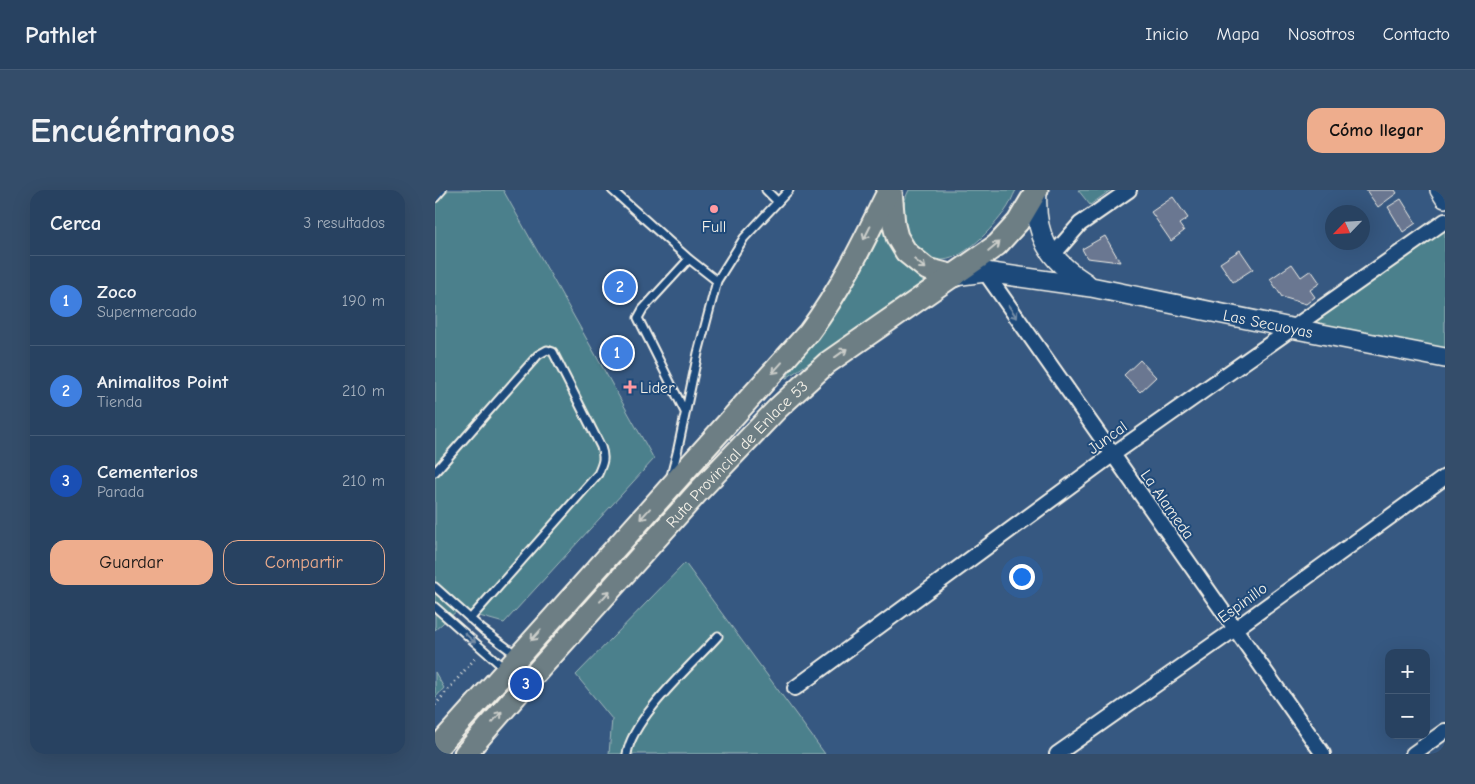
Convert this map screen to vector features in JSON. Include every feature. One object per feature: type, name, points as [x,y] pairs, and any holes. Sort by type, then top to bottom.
[{"type":"main road","points":[[890,190],[897,237],[906,252],[927,269],[954,276]]},
{"type":"main road","name":"Ruta Provincial de Enlace 53","points":[[435,750],[809,332],[843,280],[890,190]]},
{"type":"main road","points":[[1037,190],[1035,210],[1037,224],[1045,244],[1061,266],[1091,287]]},
{"type":"main road","name":"Ruta Provincial de Enlace 53","points":[[465,754],[697,493],[778,408],[827,363],[997,246],[1018,222],[1037,190]]},
{"type":"main road","points":[[1439,190],[1445,198]]},
{"type":"main road","name":"Las Secuoyas","points":[[954,276],[985,272],[1091,287],[1445,358]]},
{"type":"street","points":[[1053,256],[1080,224],[1129,190]]},
{"type":"street","name":"Juncal","points":[[795,688],[1112,455],[1445,221]]},
{"type":"street","name":"La Alameda","points":[[985,272],[1323,754]]},
{"type":"street","name":"Espinillo","points":[[1057,754],[1235,629],[1445,477]]},
{"type":"street","points":[[1413,754],[1445,731]]},
{"type":"lane","points":[[435,198],[442,190]]},
{"type":"lane","points":[[612,190],[689,259],[717,281]]},
{"type":"lane","points":[[766,190],[778,202]]},
{"type":"lane","points":[[668,489],[698,352],[717,281],[744,238],[789,190]]},
{"type":"lane","points":[[685,412],[638,318],[643,309],[689,259]]},
{"type":"lane","points":[[435,472],[538,356],[547,350],[553,352],[604,454],[604,462],[598,474],[470,619]]},
{"type":"lane","points":[[435,587],[483,630],[512,663]]},
{"type":"lane","points":[[435,607],[512,663]]},
{"type":"lane","points":[[627,754],[635,731],[646,714],[718,636]]},
{"type":"path","points":[[435,705],[473,661]]},
{"type":"green space","points":[[435,190],[503,190],[654,459],[504,623],[458,610],[435,630]]},
{"type":"green space","points":[[909,190],[1016,190],[1005,211],[978,241],[961,254],[943,260],[931,259],[921,253],[908,235],[904,212],[905,200]]},
{"type":"green space","points":[[1078,190],[1111,190],[1090,205]]},
{"type":"green space","points":[[885,221],[933,279],[785,379],[836,311]]},
{"type":"green space","points":[[1445,230],[1445,352],[1311,325]]},
{"type":"green space","points":[[685,563],[825,754],[609,754],[612,719],[576,675]]},
{"type":"green space","points":[[435,672],[444,688],[435,698]]},
{"type":"building","points":[[1366,190],[1395,190],[1397,193],[1378,207]]},
{"type":"building","points":[[1173,197],[1188,218],[1179,224],[1184,231],[1171,241],[1151,212]]},
{"type":"building","points":[[1401,199],[1416,223],[1403,232],[1388,207]]},
{"type":"building","points":[[1105,236],[1120,262],[1087,258],[1082,249]]},
{"type":"building","points":[[1240,250],[1253,269],[1233,282],[1220,263]]},
{"type":"building","points":[[1292,264],[1301,277],[1311,270],[1320,283],[1310,290],[1315,297],[1306,304],[1282,297],[1270,279]]},
{"type":"building","points":[[1140,360],[1156,377],[1140,392],[1124,375]]},
{"type":"place","name":"Full","points":[[714,209]]},
{"type":"place","name":"Animalitos Point","points":[[620,287]]},
{"type":"place","name":"Zoco","points":[[617,353]]},
{"type":"place","name":"Lider","points":[[630,387]]},
{"type":"place","name":"Cementerios","points":[[526,684]]}]
